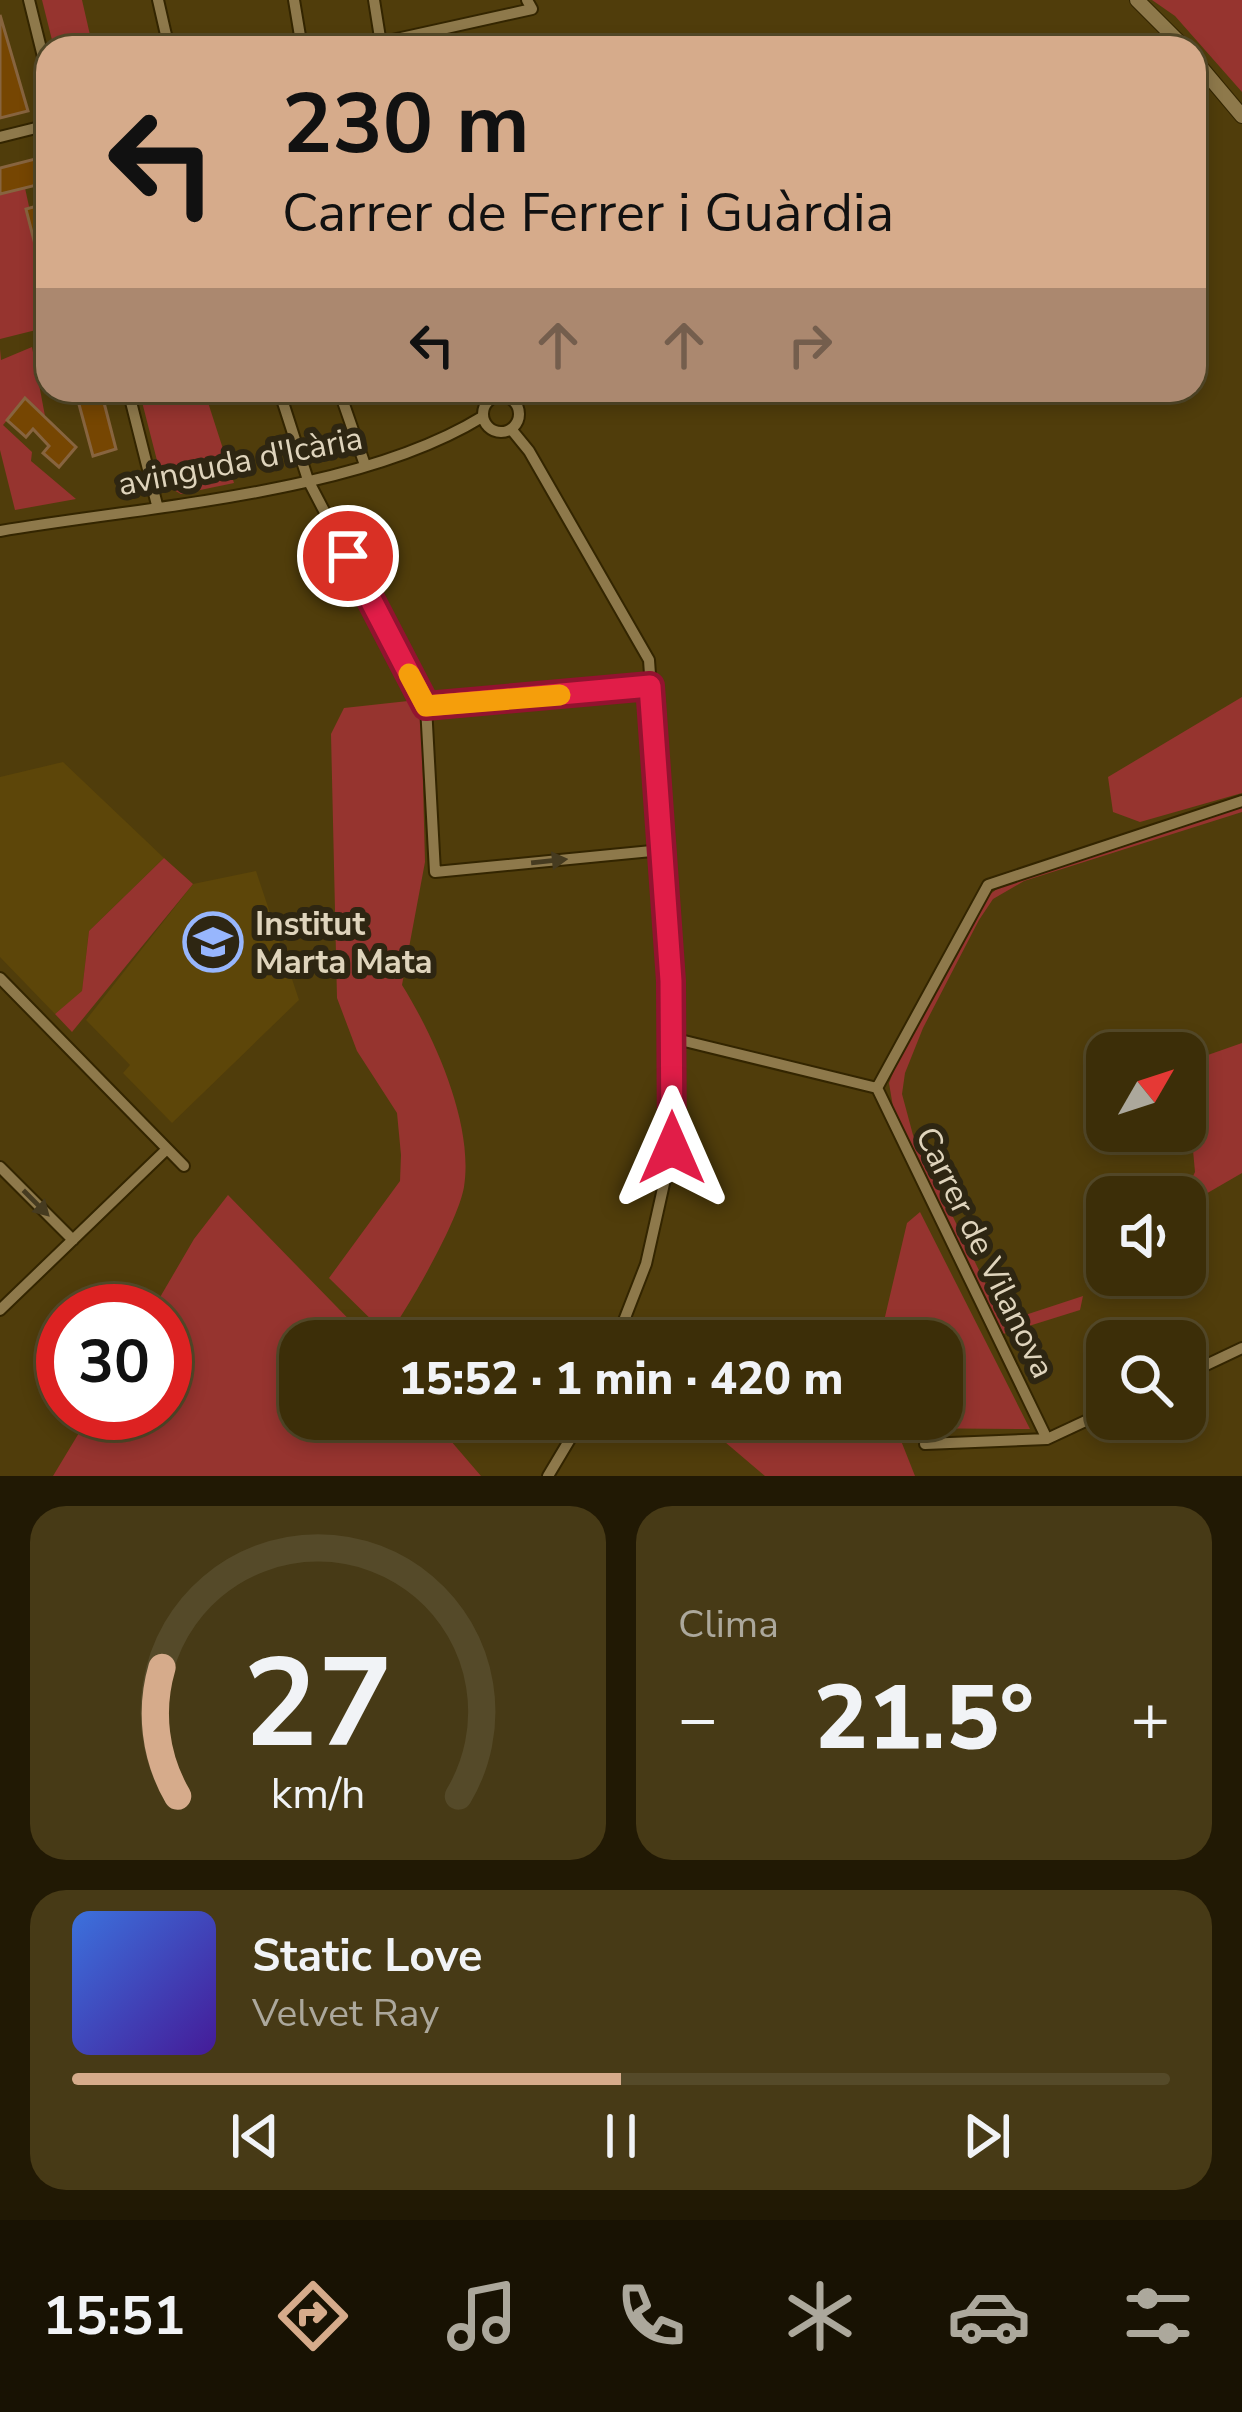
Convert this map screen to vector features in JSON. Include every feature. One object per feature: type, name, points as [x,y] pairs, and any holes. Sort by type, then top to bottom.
[{"type":"street","points":[[28,0],[37,36]]},
{"type":"street","points":[[158,0],[167,36]]},
{"type":"street","points":[[293,0],[300,36]]},
{"type":"street","points":[[374,0],[380,36]]},
{"type":"street","points":[[1137,0],[1173,36]]},
{"type":"street","points":[[414,36],[530,4]]},
{"type":"street","points":[[1206,73],[1242,116]]},
{"type":"street","points":[[0,137],[36,128]]},
{"type":"street","points":[[131,402],[157,505]]},
{"type":"street","points":[[283,402],[308,480],[426,706],[435,872],[662,850]]},
{"type":"street","points":[[343,402],[365,465]]},
{"type":"street","points":[[483,402],[482,417],[493,431],[511,430]]},
{"type":"street","points":[[511,430],[518,420],[514,402]]},
{"type":"street","name":"avinguda d'Icària","points":[[0,531],[308,480],[365,465],[482,417]]},
{"type":"street","points":[[511,430],[529,451],[649,660],[672,1038],[672,1148],[646,1264],[624,1320]]},
{"type":"street","points":[[426,706],[650,686]]},
{"type":"street","points":[[672,1038],[877,1088],[988,885],[1242,801]]},
{"type":"street","points":[[0,978],[184,1166]]},
{"type":"street","name":"Carrer de Vilanova","points":[[877,1088],[1047,1439]]},
{"type":"street","points":[[0,1310],[167,1149]]},
{"type":"street","points":[[0,1167],[73,1240]]},
{"type":"street","points":[[1206,1365],[1242,1348]]},
{"type":"street","points":[[926,1444],[1047,1439],[1086,1421]]},
{"type":"street","points":[[548,1476],[569,1440]]},
{"type":"shaded area","points":[[42,0],[82,0],[90,36],[51,36]]},
{"type":"shaded area","points":[[1152,0],[1242,0],[1242,92],[1206,51],[1206,36],[1193,36]]},
{"type":"shaded area","points":[[25,188],[36,239],[36,330],[0,339],[0,194]]},
{"type":"shaded area","points":[[32,347],[36,402],[42,402],[45,416],[25,399],[3,425],[32,452],[31,461],[76,499],[15,510],[0,450],[0,349],[1,360]]},
{"type":"shaded area","points":[[142,402],[208,402],[234,483],[181,494],[163,484]]},
{"type":"shaded area","points":[[1242,697],[1242,793],[1140,822],[1113,812],[1108,777]]},
{"type":"shaded area","points":[[408,701],[421,707],[425,862],[402,985],[449,1081],[466,1162],[453,1221],[398,1320],[372,1320],[329,1278],[400,1181],[401,1155],[397,1113],[357,1051],[337,998],[331,734],[344,708]]},
{"type":"shaded area","points":[[63,762],[164,858],[89,931],[82,992],[55,1014],[0,957],[0,777]]},
{"type":"shaded area","points":[[1242,805],[1242,812],[1024,881],[993,899],[923,1028],[902,1094],[913,1135],[993,1299],[1004,1316],[1013,1319],[1083,1296],[1080,1310],[1003,1334],[895,1119],[889,1083],[900,1055],[989,895],[1009,880]]},
{"type":"shaded area","points":[[164,858],[193,884],[72,1032],[55,1014],[82,991],[89,931]]},
{"type":"shaded area","name":"Institut Marta Mata","points":[[256,871],[299,1000],[172,1123],[123,1073],[130,1065],[86,1020],[193,884]]},
{"type":"shaded area","points":[[1242,1043],[1242,1173],[1206,1194],[1206,1176],[1193,1176],[1193,1152],[1206,1152],[1206,1056]]},
{"type":"shaded area","points":[[228,1195],[350,1320],[279,1320],[279,1440],[450,1440],[481,1476],[53,1476],[75,1440],[192,1440],[192,1284],[168,1284]]},
{"type":"shaded area","points":[[920,1212],[1030,1429],[963,1428],[963,1320],[884,1320],[907,1223]]},
{"type":"shaded area","points":[[723,1440],[901,1440],[915,1476],[765,1476]]},
{"type":"building","points":[[0,15],[28,111],[0,118]]},
{"type":"building","points":[[36,159],[36,185],[0,194],[0,168]]},
{"type":"building","points":[[36,206],[36,248],[26,209]]},
{"type":"building","points":[[25,398],[76,447],[59,467],[43,453],[49,446],[33,429],[26,437],[7,420]]},
{"type":"building","points":[[78,402],[104,402],[116,449],[93,456]]},
{"type":"slow traffic","points":[[409,674],[426,706],[560,695]]},
{"type":"place","name":"Institut Marta Mata","points":[[213,942]]},
{"type":"route","points":[[348,556],[426,706],[650,686],[671,981],[672,1148]]}]
